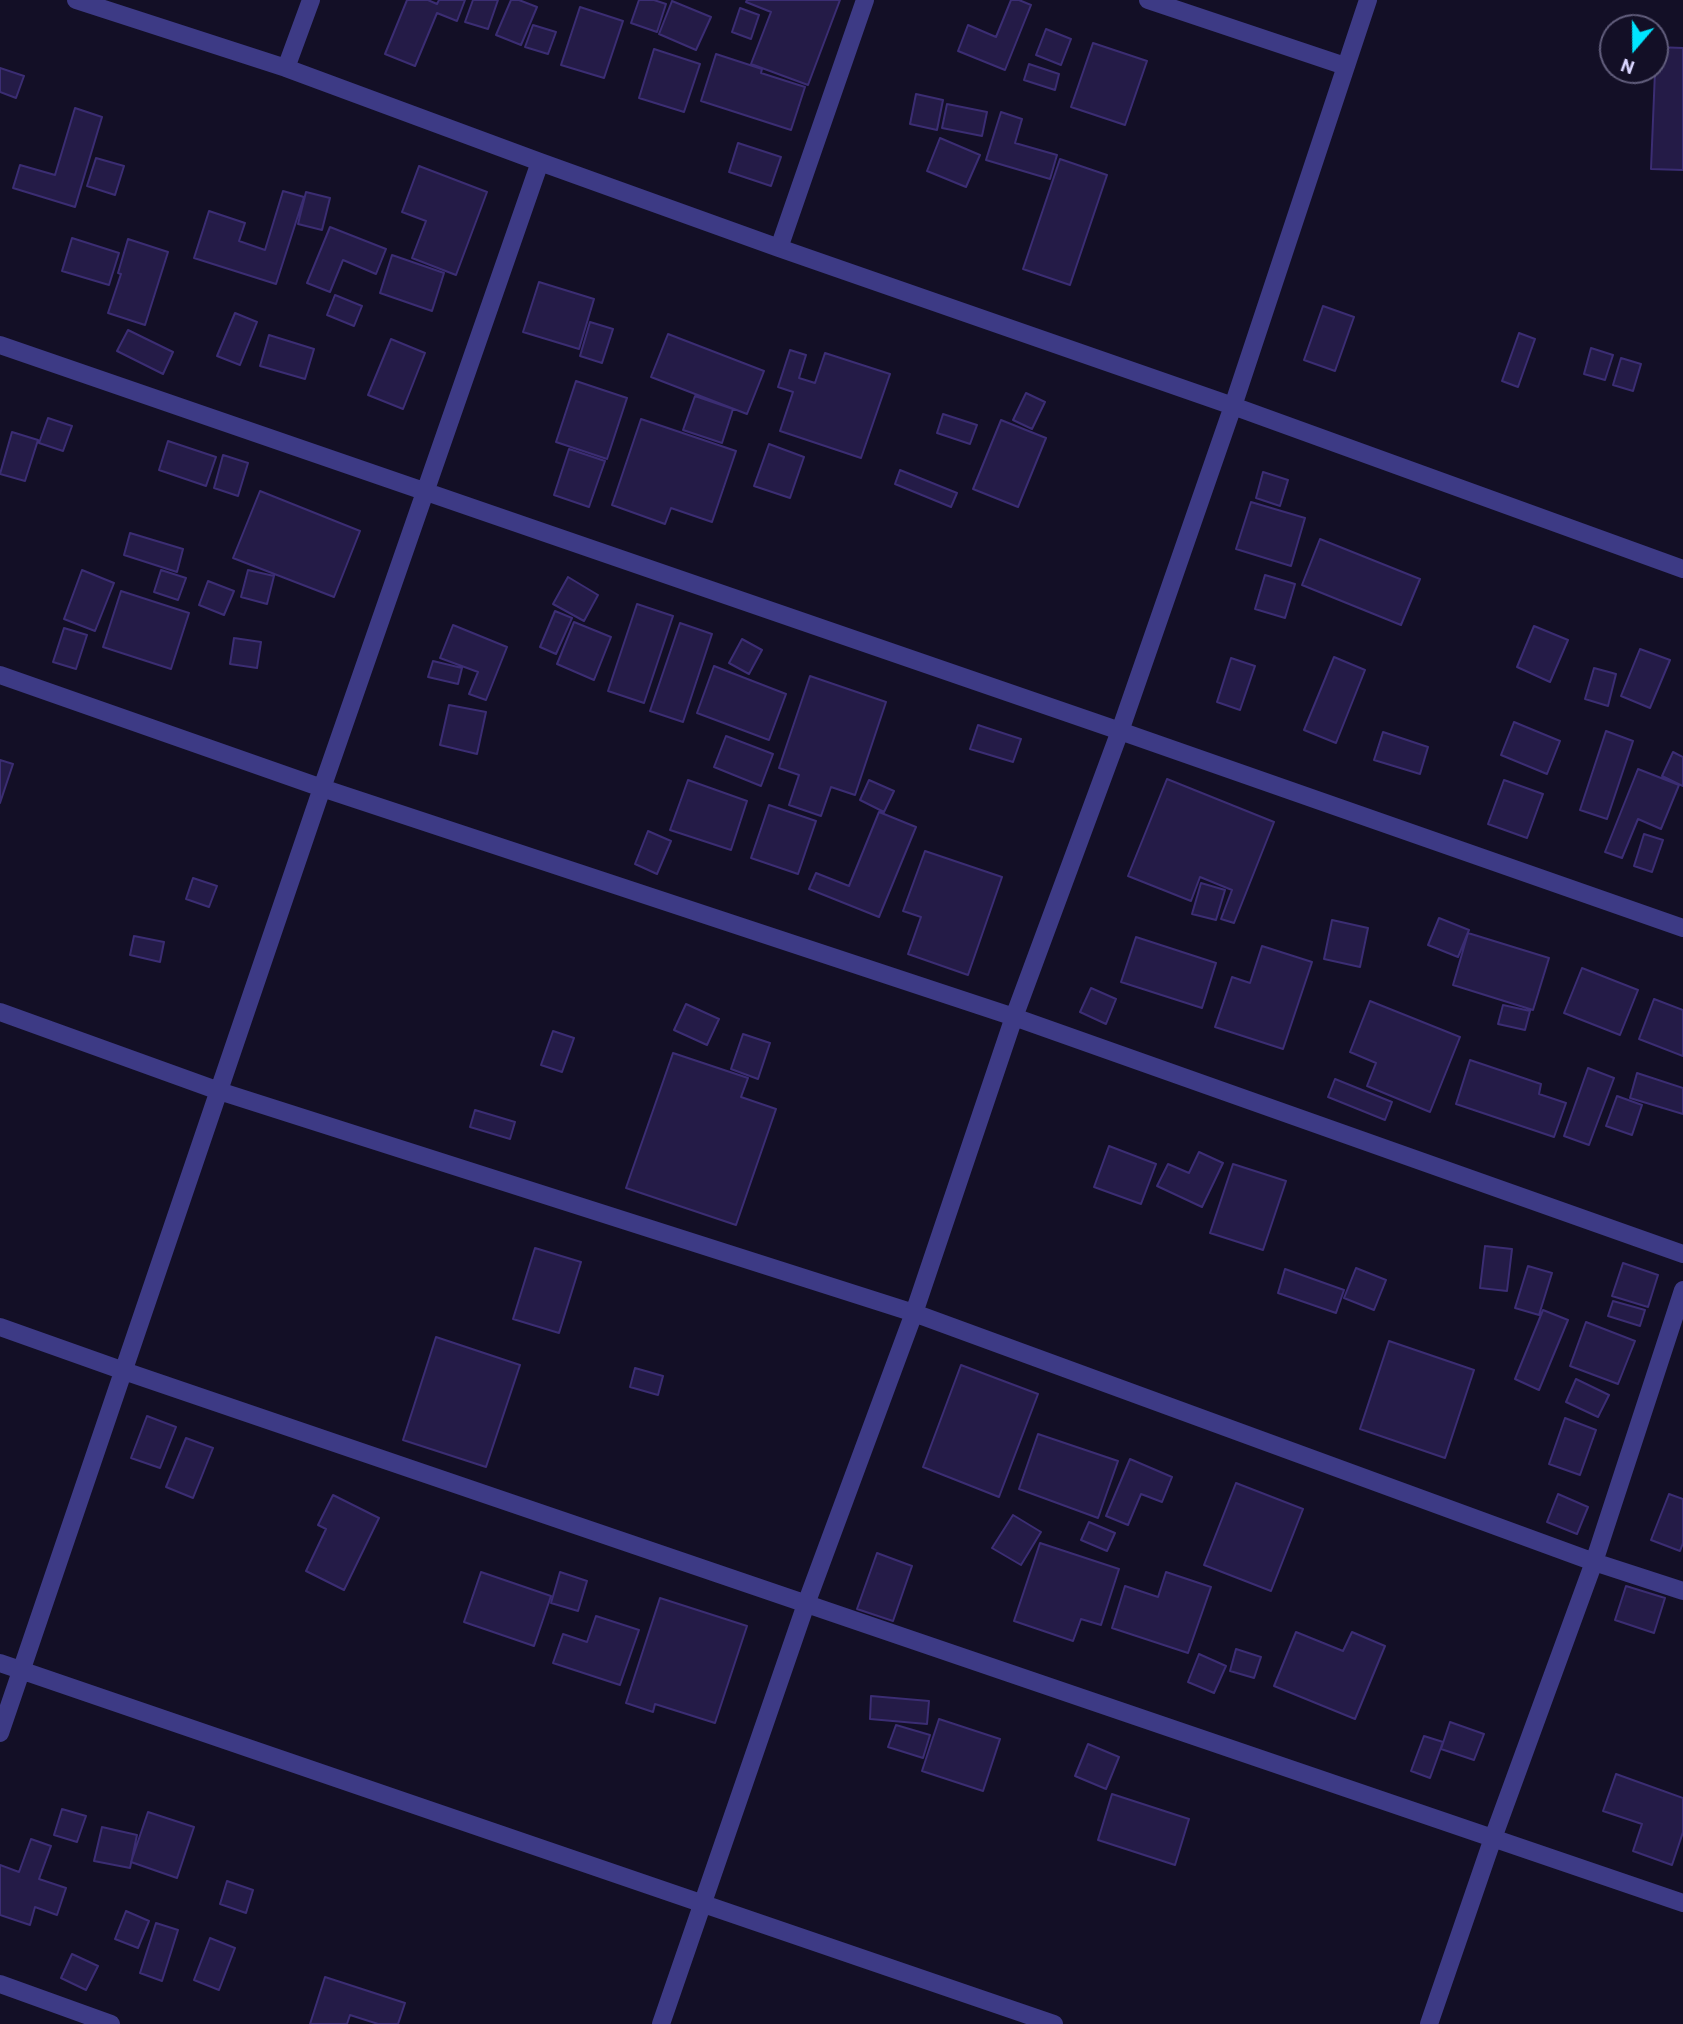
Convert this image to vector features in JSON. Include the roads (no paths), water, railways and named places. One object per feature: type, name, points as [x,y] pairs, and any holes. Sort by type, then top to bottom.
[{"type":"street","points":[[76,0],[286,68],[779,248],[1233,406],[1683,569]]},
{"type":"street","points":[[286,68],[311,0]]},
{"type":"street","points":[[779,248],[865,0]]},
{"type":"street","points":[[1149,0],[1345,66]]},
{"type":"street","points":[[661,2024],[806,1604],[914,1314],[1014,1017],[1120,731],[1233,406],[1368,0]]},
{"type":"street","points":[[0,1733],[322,788],[540,162]]},
{"type":"street","points":[[0,345],[1683,928]]},
{"type":"street","points":[[0,675],[322,788],[1014,1017],[1683,1254]]},
{"type":"street","points":[[0,1012],[219,1091],[914,1314],[1594,1562],[1683,1591]]},
{"type":"street","points":[[1429,2024],[1493,1838],[1594,1562],[1683,1290]]},
{"type":"street","points":[[0,1327],[1683,1903]]},
{"type":"street","points":[[0,1663],[1054,2024]]},
{"type":"street","points":[[0,1984],[111,2024]]}]
